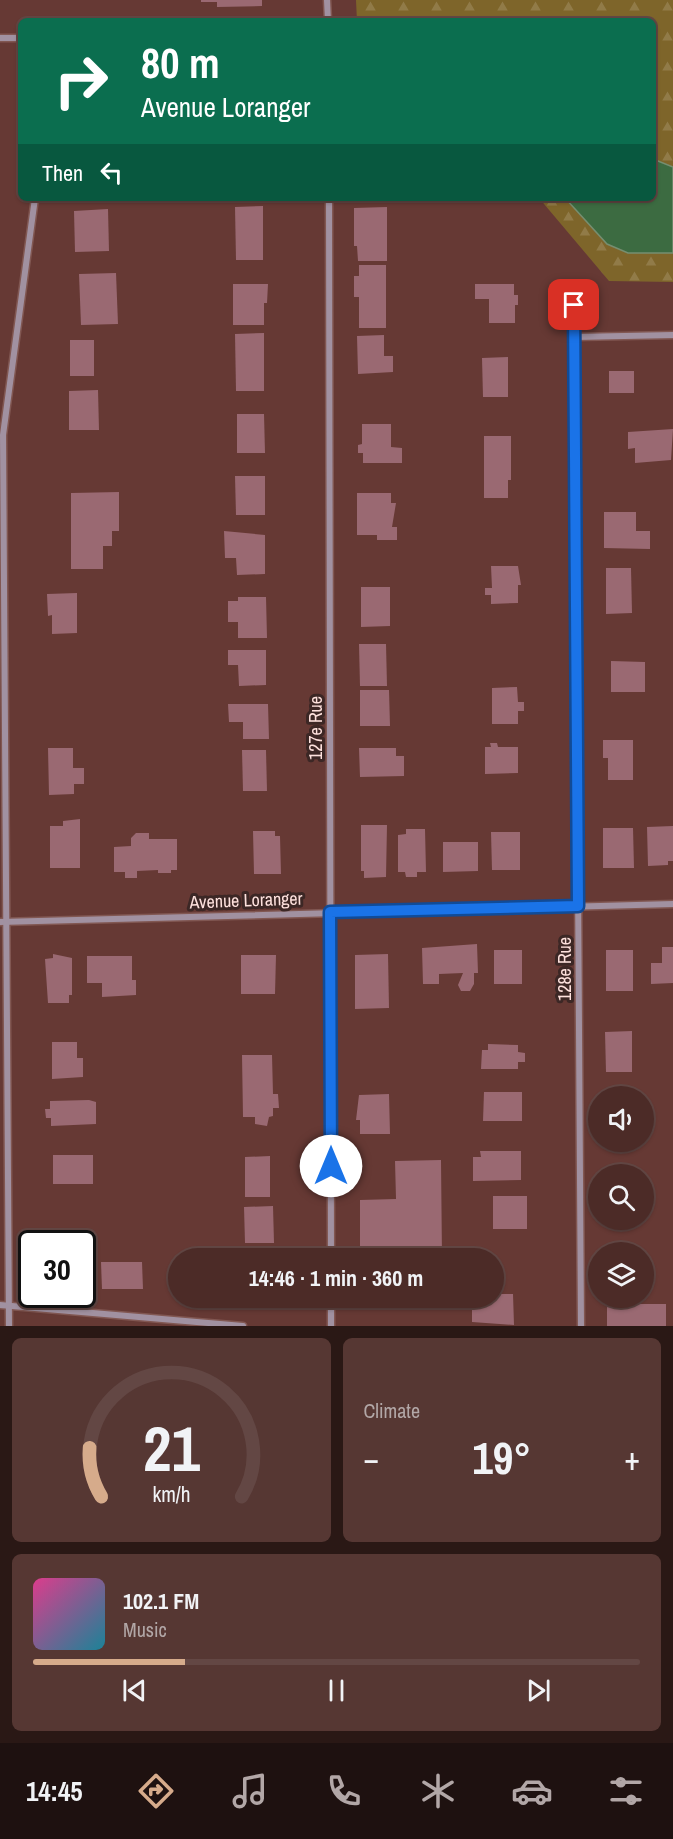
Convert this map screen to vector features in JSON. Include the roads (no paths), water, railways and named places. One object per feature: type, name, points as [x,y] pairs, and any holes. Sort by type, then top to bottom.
[{"type":"street","points":[[327,0],[328,18]]},
{"type":"street","points":[[0,38],[18,38]]},
{"type":"street","points":[[9,1326],[3,922],[3,435],[35,201]]},
{"type":"street","name":"127e Rue","points":[[329,201],[331,1248]]},
{"type":"street","name":"128e Rue","points":[[574,288],[581,1326]]},
{"type":"street","points":[[575,338],[673,335]]},
{"type":"street","name":"Avenue Loranger","points":[[3,922],[673,904]]},
{"type":"street","points":[[0,1305],[243,1326]]},
{"type":"street","points":[[331,1308],[331,1326]]}]
